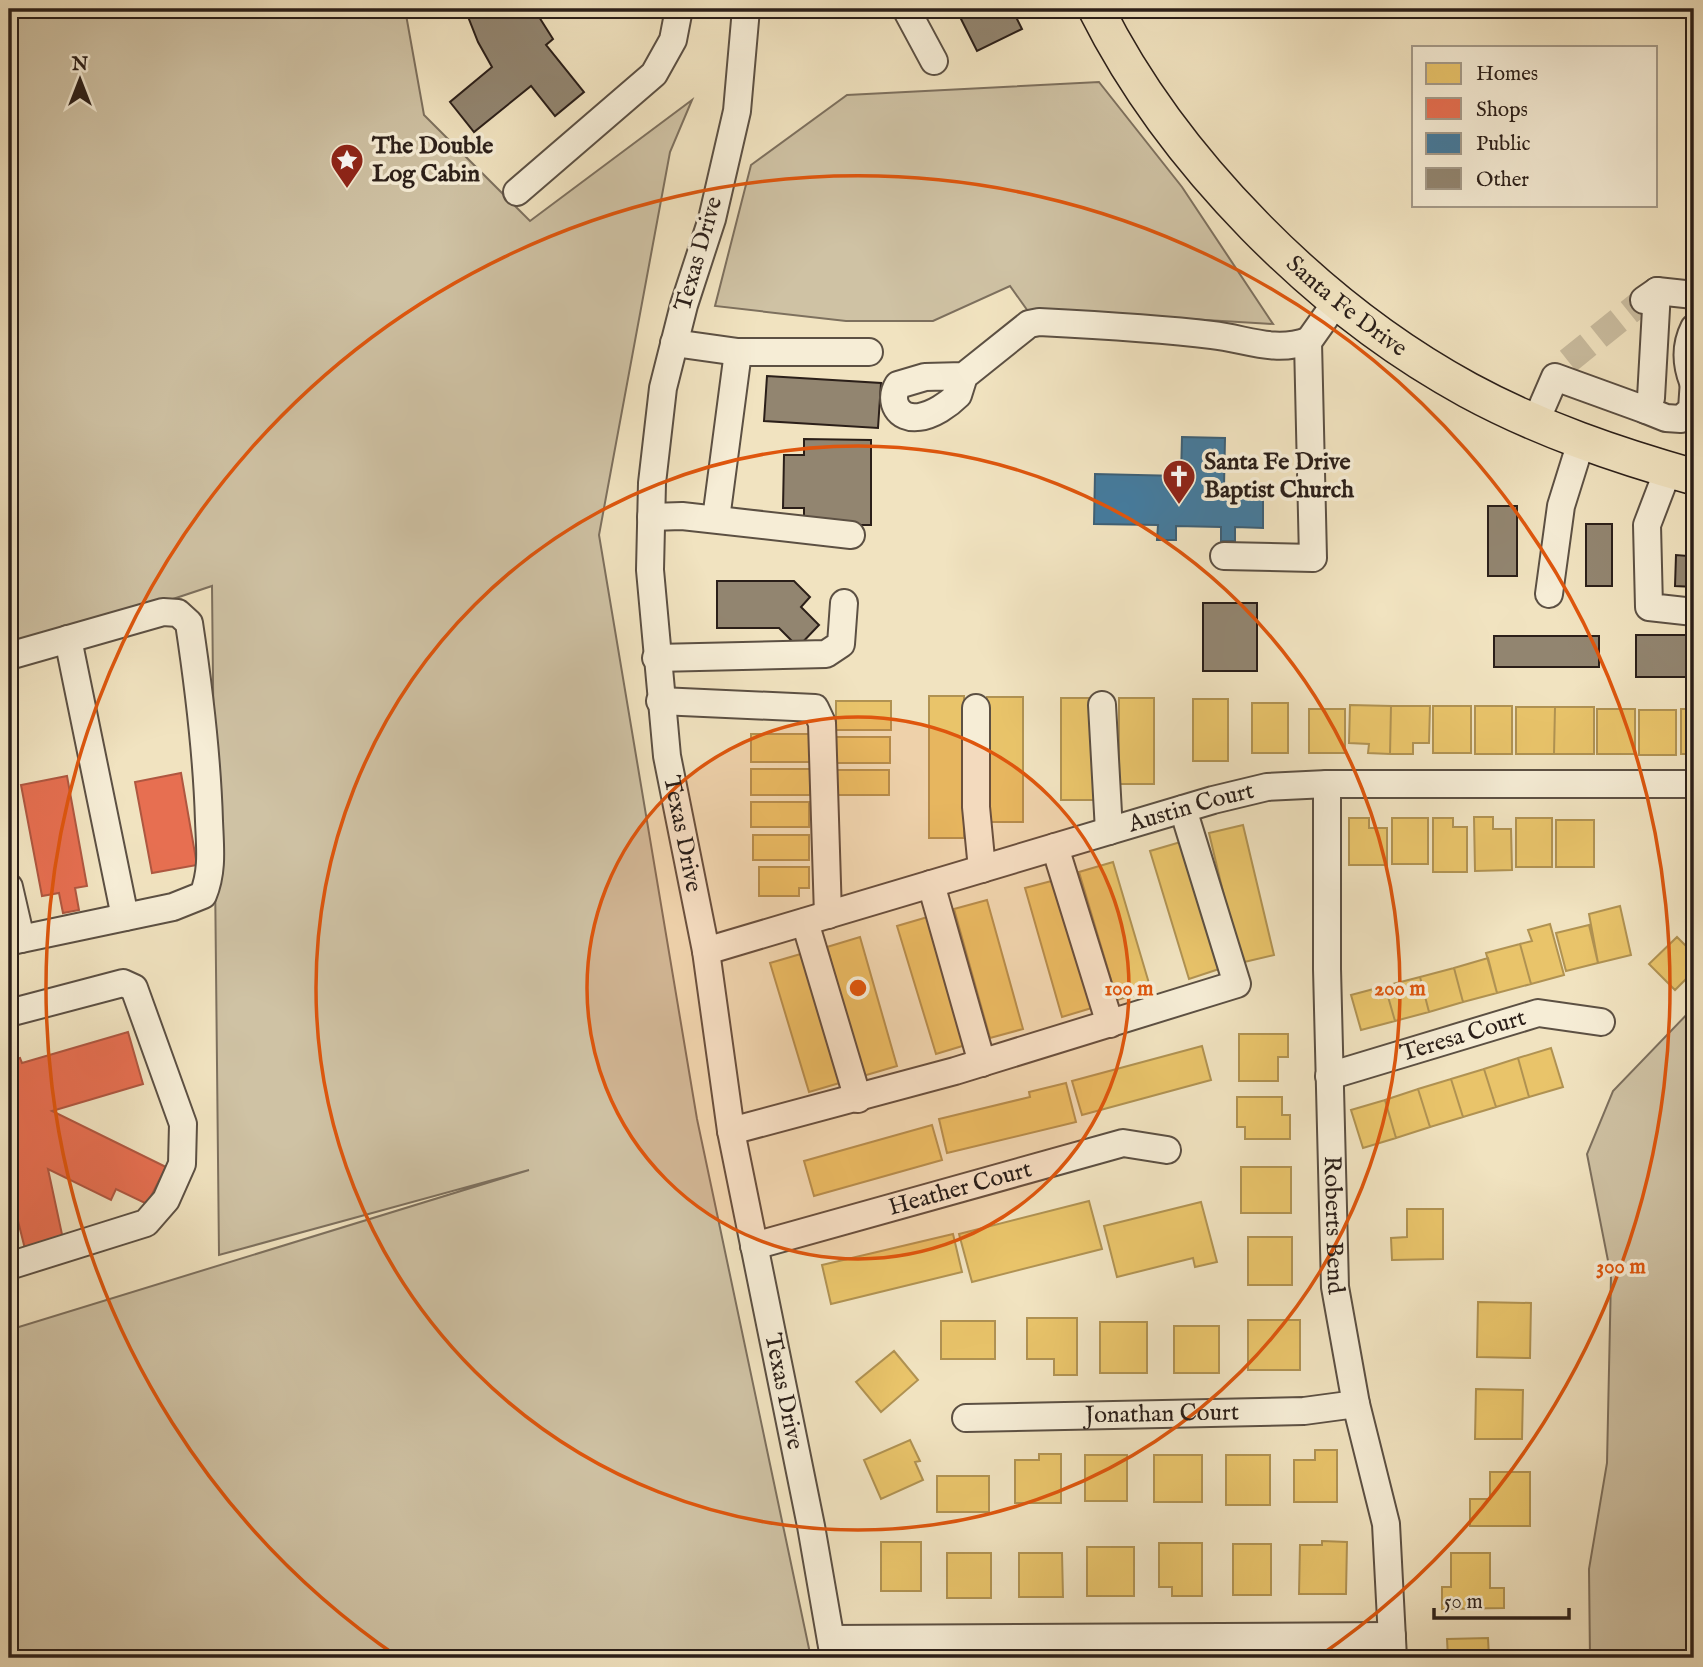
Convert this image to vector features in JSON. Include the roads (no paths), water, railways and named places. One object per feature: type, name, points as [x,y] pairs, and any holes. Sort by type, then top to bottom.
[{"type":"main road","name":"Santa Fe Drive","points":[[1096,9],[1157,107],[1207,174],[1292,261],[1337,301],[1409,354],[1467,389],[1535,423],[1581,442],[1681,473]]},
{"type":"street","points":[[517,192],[654,74],[669,50],[679,9]]},
{"type":"street","name":"Texas Drive","points":[[746,9],[737,111],[712,219],[663,388],[652,483],[650,570],[667,756],[706,951],[731,1130],[832,1649]]},
{"type":"street","points":[[906,9],[934,61]]},
{"type":"street","points":[[1646,410],[1651,398],[1651,295],[1694,295]]},
{"type":"street","points":[[964,376],[1029,324],[1039,321],[1213,335],[1276,348],[1289,348],[1308,341],[1337,301]]},
{"type":"street","points":[[1535,423],[1561,369],[1646,410],[1666,418],[1682,418],[1692,409],[1694,382],[1687,367],[1688,339],[1694,328]]},
{"type":"street","points":[[1224,556],[1313,558],[1308,341]]},
{"type":"street","points":[[674,343],[738,352],[869,352]]},
{"type":"street","points":[[716,519],[738,352]]},
{"type":"street","points":[[1549,594],[1561,506],[1581,442]]},
{"type":"street","points":[[1681,473],[1647,525],[1648,607],[1694,612]]},
{"type":"street","points":[[651,517],[716,519],[851,535]]},
{"type":"street","points":[[656,657],[826,654],[841,644],[844,603]]},
{"type":"street","points":[[9,656],[163,612],[178,613],[189,623],[203,721],[210,878],[203,895],[173,907],[15,941],[9,887]]},
{"type":"street","points":[[68,639],[125,917]]},
{"type":"street","points":[[660,701],[815,708],[822,723],[817,918],[858,1099]]},
{"type":"street","points":[[1102,705],[1109,831]]},
{"type":"street","points":[[976,708],[976,807],[982,869]]},
{"type":"street","name":"Austin Court","points":[[706,951],[1182,809],[1267,787],[1327,784],[1694,784]]},
{"type":"street","name":"Roberts Bend","points":[[1327,784],[1329,1076],[1335,1287],[1356,1404],[1386,1524],[1392,1647]]},
{"type":"street","points":[[731,1130],[858,1099],[1237,984],[1182,809]]},
{"type":"street","points":[[1055,847],[1110,1024]]},
{"type":"street","points":[[931,884],[982,1063]]},
{"type":"street","points":[[9,1013],[123,983],[134,988],[183,1125],[185,1141],[182,1164],[166,1200],[146,1223],[9,1266]]},
{"type":"street","name":"Teresa Court","points":[[1329,1076],[1538,1013],[1601,1022]]},
{"type":"street","name":"Heather Court","points":[[754,1246],[1123,1143],[1167,1150]]},
{"type":"street","name":"Jonathan Court","points":[[966,1418],[1304,1411],[1356,1404]]},
{"type":"street","points":[[832,1649],[1392,1647]]},
{"type":"tunnel","points":[[1568,361],[1644,300]]},
{"type":"place","name":"The Double Log Cabin","points":[[347,190]]},
{"type":"place","name":"Santa Fe Drive Baptist Church","points":[[1179,506]]}]
